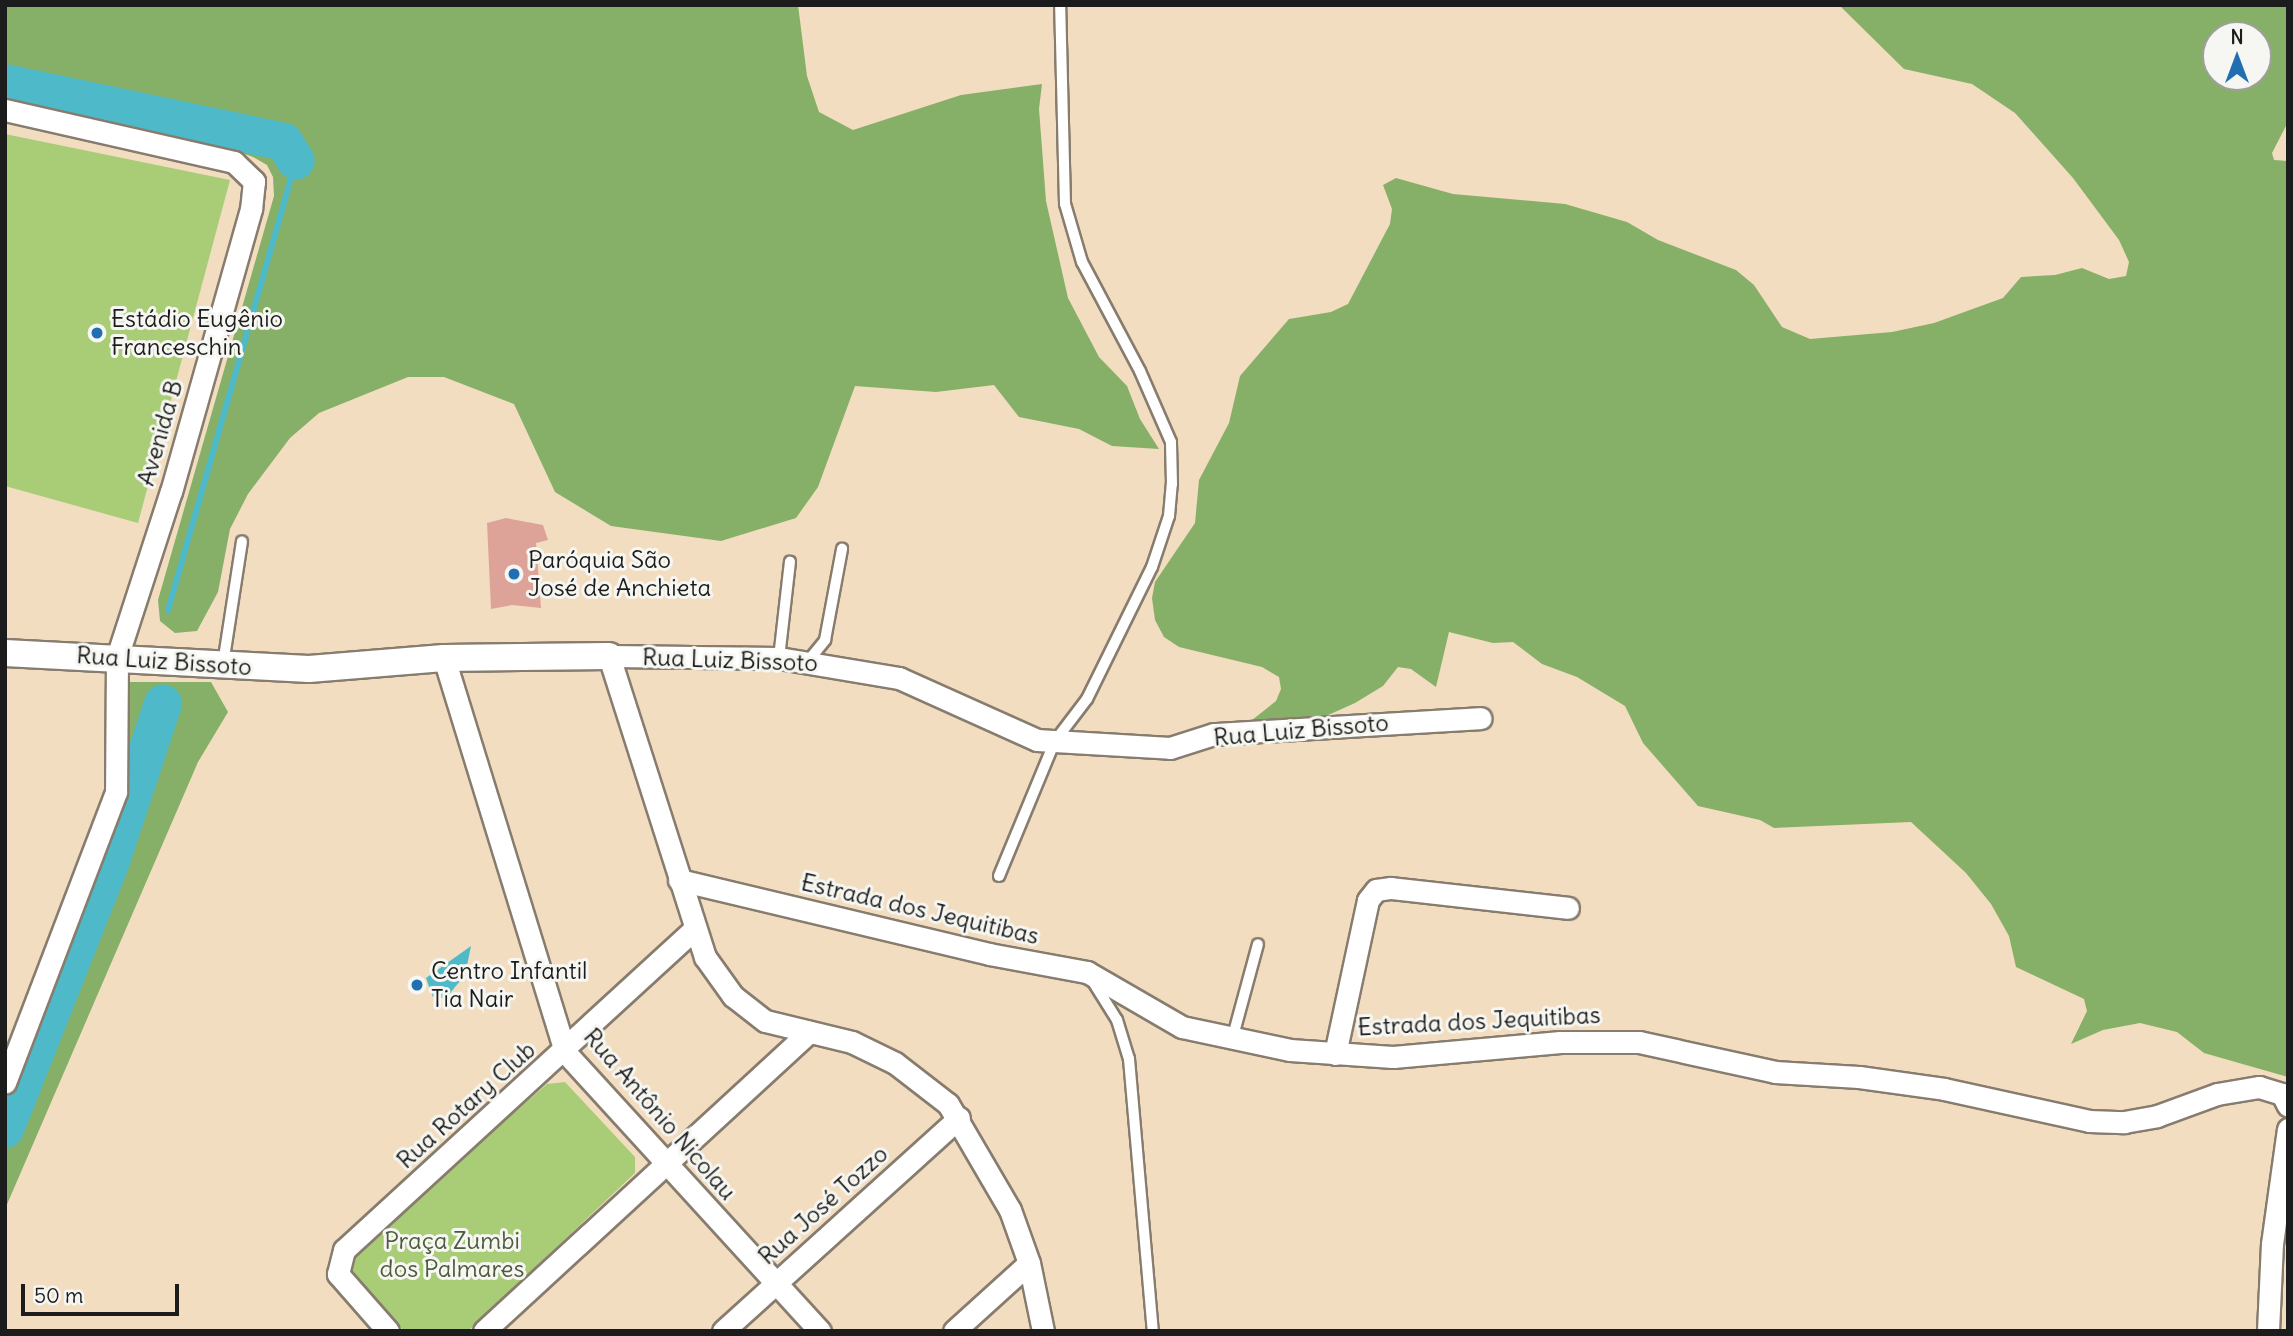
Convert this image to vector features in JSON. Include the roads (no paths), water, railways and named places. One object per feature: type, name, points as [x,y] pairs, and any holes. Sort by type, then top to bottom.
[{"type":"street","name":"Avenida B","points":[[5,110],[234,162],[254,181],[251,209],[171,491],[117,657],[116,792],[5,1082]]},
{"type":"street","name":"Rua Luiz Bissoto","points":[[5,653],[309,669],[444,658],[608,656],[809,660],[899,678],[1019,734],[1055,741],[1170,748],[1213,734],[1481,718]]},
{"type":"street","points":[[608,656],[705,957],[733,996],[765,1021],[852,1042],[895,1063],[948,1104],[1010,1210],[1029,1263],[1044,1331]]},
{"type":"street","name":"Rua Antônio Nicolau","points":[[444,658],[565,1052],[820,1331]]},
{"type":"street","name":"Estrada dos Jequitibas","points":[[679,880],[965,948],[1087,972],[1182,1027],[1290,1050],[1393,1057],[1560,1042],[1639,1042],[1774,1072],[1859,1077],[1944,1089],[2089,1121],[2124,1122],[2157,1116],[2217,1094],[2259,1087],[2282,1094],[2288,1106]]},
{"type":"street","points":[[1335,1054],[1368,900],[1376,890],[1391,888],[1568,908]]},
{"type":"street","name":"Rua Rotary Club","points":[[388,1331],[338,1274],[337,1266],[345,1250],[565,1052],[695,928]]},
{"type":"street","points":[[484,1331],[809,1032]]},
{"type":"street","name":"Rua José Tozzo","points":[[723,1331],[958,1118]]},
{"type":"street","points":[[2268,1331],[2272,1244],[2288,1129]]},
{"type":"street","points":[[954,1331],[1029,1263]]},
{"type":"lane","points":[[999,876],[1055,741],[1087,698],[1152,567],[1169,516],[1172,484],[1171,442],[1140,371],[1082,262],[1065,204],[1060,5]]},
{"type":"lane","points":[[223,664],[242,541]]},
{"type":"lane","points":[[809,660],[825,639],[842,550]]},
{"type":"lane","points":[[779,658],[790,562]]},
{"type":"lane","points":[[1233,1036],[1258,944]]},
{"type":"lane","points":[[1087,972],[1117,1020],[1129,1059],[1153,1331]]},
{"type":"water","points":[[471,946],[465,975],[446,998],[433,997],[426,978]]},
{"type":"waterway","points":[[5,83],[284,142],[296,161]]},
{"type":"waterway","points":[[168,610],[296,161]]},
{"type":"waterway","points":[[5,1129],[110,864],[163,704]]},
{"type":"place","name":"Estádio Eugênio Franceschin","points":[[97,333]]},
{"type":"place","name":"Paróquia São José de Anchieta","points":[[514,574]]},
{"type":"place","name":"Centro Infantil Tia Nair","points":[[417,985]]},
{"type":"park label","name":"Praça Zumbi dos Palmares","points":[[452,1255]]}]
